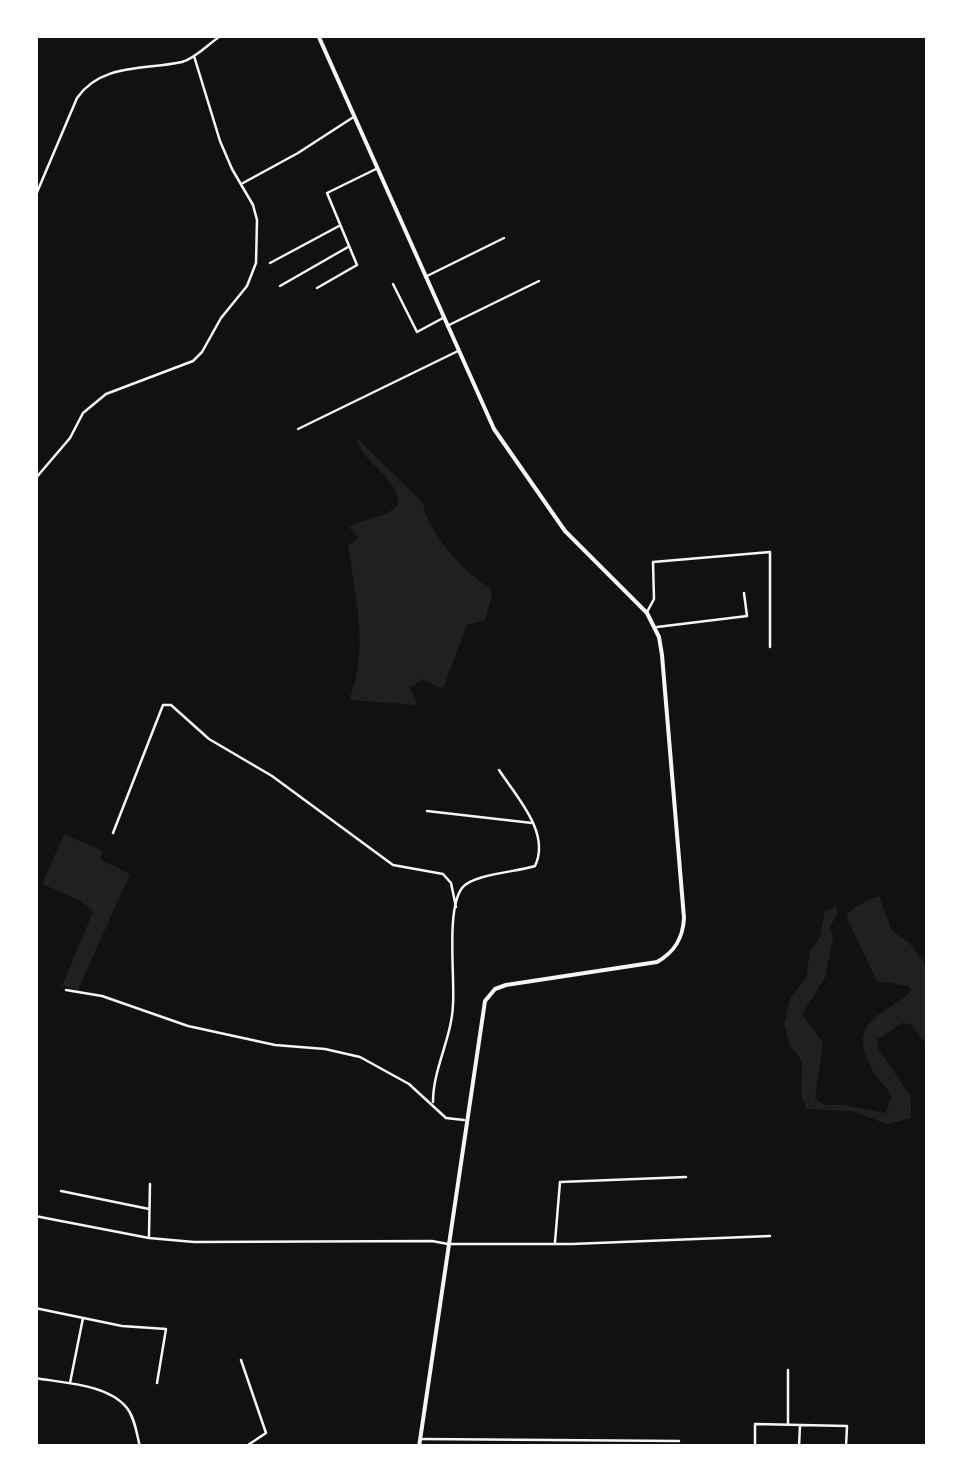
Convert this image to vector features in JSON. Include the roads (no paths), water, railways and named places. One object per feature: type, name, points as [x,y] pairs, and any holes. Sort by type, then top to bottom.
[{"type":"street","points":[[35,197],[77,98],[86,86],[108,74],[185,61],[222,35]]},
{"type":"street","points":[[318,35],[494,429],[565,531],[647,613],[655,628],[662,655],[683,930],[671,952],[650,964],[495,989],[482,1008],[419,1447]]},
{"type":"street","points":[[35,479],[70,438],[83,413],[106,394],[193,362],[247,286],[256,263],[257,220],[253,205],[220,141],[194,56]]},
{"type":"street","points":[[241,184],[354,117]]},
{"type":"street","points":[[317,288],[357,264],[327,193],[376,168]]},
{"type":"street","points":[[270,263],[340,225]]},
{"type":"street","points":[[425,278],[504,238]]},
{"type":"street","points":[[280,286],[349,246]]},
{"type":"street","points":[[447,326],[539,280]]},
{"type":"street","points":[[393,284],[417,332],[444,318]]},
{"type":"street","points":[[298,429],[459,350]]},
{"type":"street","points":[[647,613],[654,599],[653,562],[770,552],[770,648]]},
{"type":"street","points":[[655,628],[747,616],[744,593]]},
{"type":"street","points":[[113,834],[163,705],[171,705],[210,739],[272,776],[392,864],[443,874],[451,883],[456,907],[453,1010],[448,1043],[433,1089],[433,1104]]},
{"type":"street","points":[[456,907],[464,886],[535,866],[540,845],[534,824],[499,770]]},
{"type":"street","points":[[427,811],[534,824]]},
{"type":"street","points":[[66,990],[102,996],[188,1026],[274,1045],[347,1054],[380,1067],[433,1104],[446,1118],[466,1120]]},
{"type":"street","points":[[555,1244],[560,1182],[686,1177]]},
{"type":"street","points":[[149,1238],[150,1184]]},
{"type":"street","points":[[61,1191],[149,1209]]},
{"type":"street","points":[[35,1216],[149,1238],[263,1244],[555,1244],[770,1236]]},
{"type":"street","points":[[35,1308],[122,1326],[166,1329],[157,1383]]},
{"type":"street","points":[[70,1384],[83,1318]]},
{"type":"street","points":[[241,1360],[266,1432],[245,1447]]},
{"type":"street","points":[[788,1370],[788,1425]]},
{"type":"street","points":[[35,1378],[115,1396],[130,1410],[140,1447]]},
{"type":"street","points":[[755,1443],[756,1424],[847,1426],[846,1447]]},
{"type":"street","points":[[799,1447],[800,1425]]},
{"type":"street","points":[[420,1439],[679,1441]]}]
